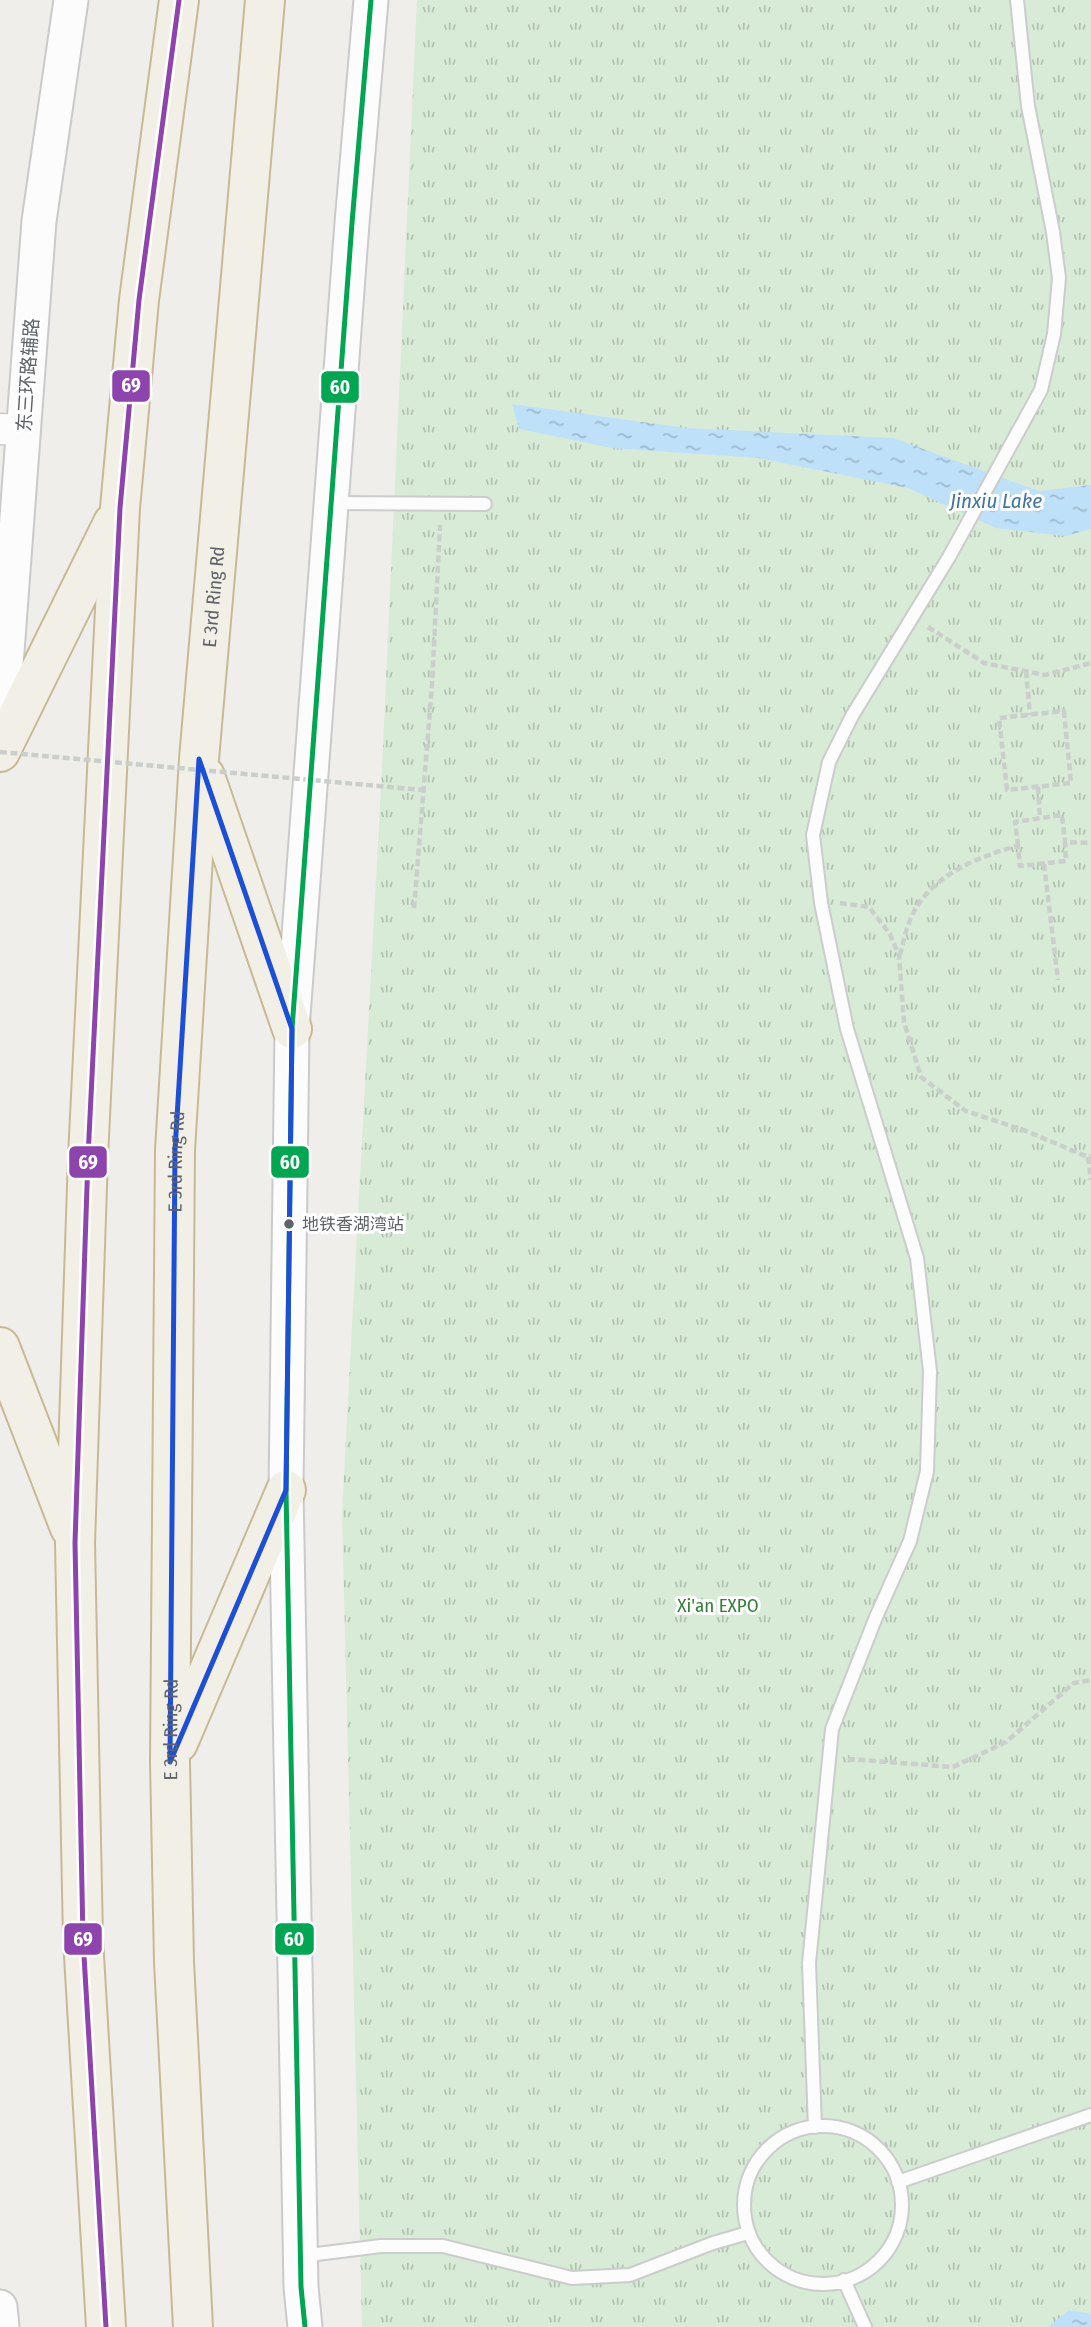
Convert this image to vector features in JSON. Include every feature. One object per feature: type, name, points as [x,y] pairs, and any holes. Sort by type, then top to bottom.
[{"type":"highway","points":[[106,2327],[83,1938],[75,1543],[88,1157],[120,508],[139,300],[179,0]]},
{"type":"highway","name":"E 3rd Ring Rd","points":[[193,2327],[174,1962],[170,1762],[175,1150],[199,759],[265,0]]},
{"type":"highway","points":[[0,752],[120,508]]},
{"type":"highway","points":[[199,759],[292,1029]]},
{"type":"highway","points":[[0,1347],[75,1543]]},
{"type":"highway","points":[[170,1762],[286,1490]]},
{"type":"main road","name":"东三环路辅路","points":[[0,752],[11,443],[71,0]]},
{"type":"main road","points":[[305,2327],[300,2256],[286,1490],[292,1029],[371,0]]},
{"type":"main road","points":[[0,2307],[2,2327]]},
{"type":"lane","points":[[815,2127],[808,1963],[832,1730],[876,1618],[911,1541],[927,1471],[930,1371],[917,1258],[846,1029],[821,903],[813,835],[829,762],[852,716],[949,557],[1041,390],[1054,334],[1059,278],[1054,232],[1028,106],[1017,0]]},
{"type":"lane","points":[[331,503],[485,504]]},
{"type":"lane","points":[[898,2182],[1091,2115]]},
{"type":"lane","points":[[827,2126],[852,2132],[875,2146],[891,2166],[898,2182],[901,2190],[901,2216],[893,2241],[877,2262],[856,2277],[830,2284],[804,2282],[780,2272],[761,2255],[748,2232],[743,2207],[747,2181],[759,2158],[778,2140],[801,2129],[827,2126]]},
{"type":"lane","points":[[300,2256],[381,2246],[443,2246],[572,2278],[630,2275],[748,2232]]},
{"type":"lane","points":[[844,2280],[865,2327]]},
{"type":"path","points":[[414,908],[432,685],[441,503]]},
{"type":"path","points":[[913,617],[984,663],[1045,675],[1091,663]]},
{"type":"path","points":[[1026,671],[1030,715]]},
{"type":"path","points":[[1063,711],[1072,783],[1007,790],[999,718],[1030,715],[1063,711]]},
{"type":"path","points":[[0,752],[423,790]]},
{"type":"path","points":[[1038,787],[1040,819]]},
{"type":"path","points":[[1062,815],[1066,861],[1020,866],[1015,822],[1040,819],[1062,815]]},
{"type":"path","points":[[1065,842],[1091,843]]},
{"type":"path","points":[[899,956],[912,916],[935,883],[993,852],[1018,846]]},
{"type":"path","points":[[1044,864],[1058,980]]},
{"type":"path","points":[[821,903],[844,902],[869,907],[890,934],[899,956],[904,1022],[921,1077],[966,1111],[1089,1156],[1091,1180]]},
{"type":"path","points":[[830,1758],[953,1767],[1006,1742],[1074,1683],[1091,1680]]},
{"type":"highlighted area","points":[[199,759],[292,1029],[286,1490],[170,1762],[175,1150]]},
{"type":"green space","name":"Xi'an EXPO","points":[[417,0],[1091,0],[1091,2327],[362,2327],[342,1512],[382,769]]},
{"type":"water","name":"Jinxiu Lake","points":[[512,404],[686,428],[893,438],[1039,491],[1091,485],[1091,529],[1066,536],[996,528],[908,488],[758,458],[612,448],[519,429]]},
{"type":"water","points":[[1069,2310],[1091,2314],[1091,2327],[1048,2327]]},
{"type":"transit line","name":"69","points":[[106,2327],[83,1939],[75,1543],[88,1157],[120,508],[139,300],[179,0]]},
{"type":"transit line","name":"60","points":[[305,2327],[301,2287],[286,1490],[292,1029],[371,0]]},
{"type":"place","name":"地铁香湖湾站","points":[[289,1224]]}]
